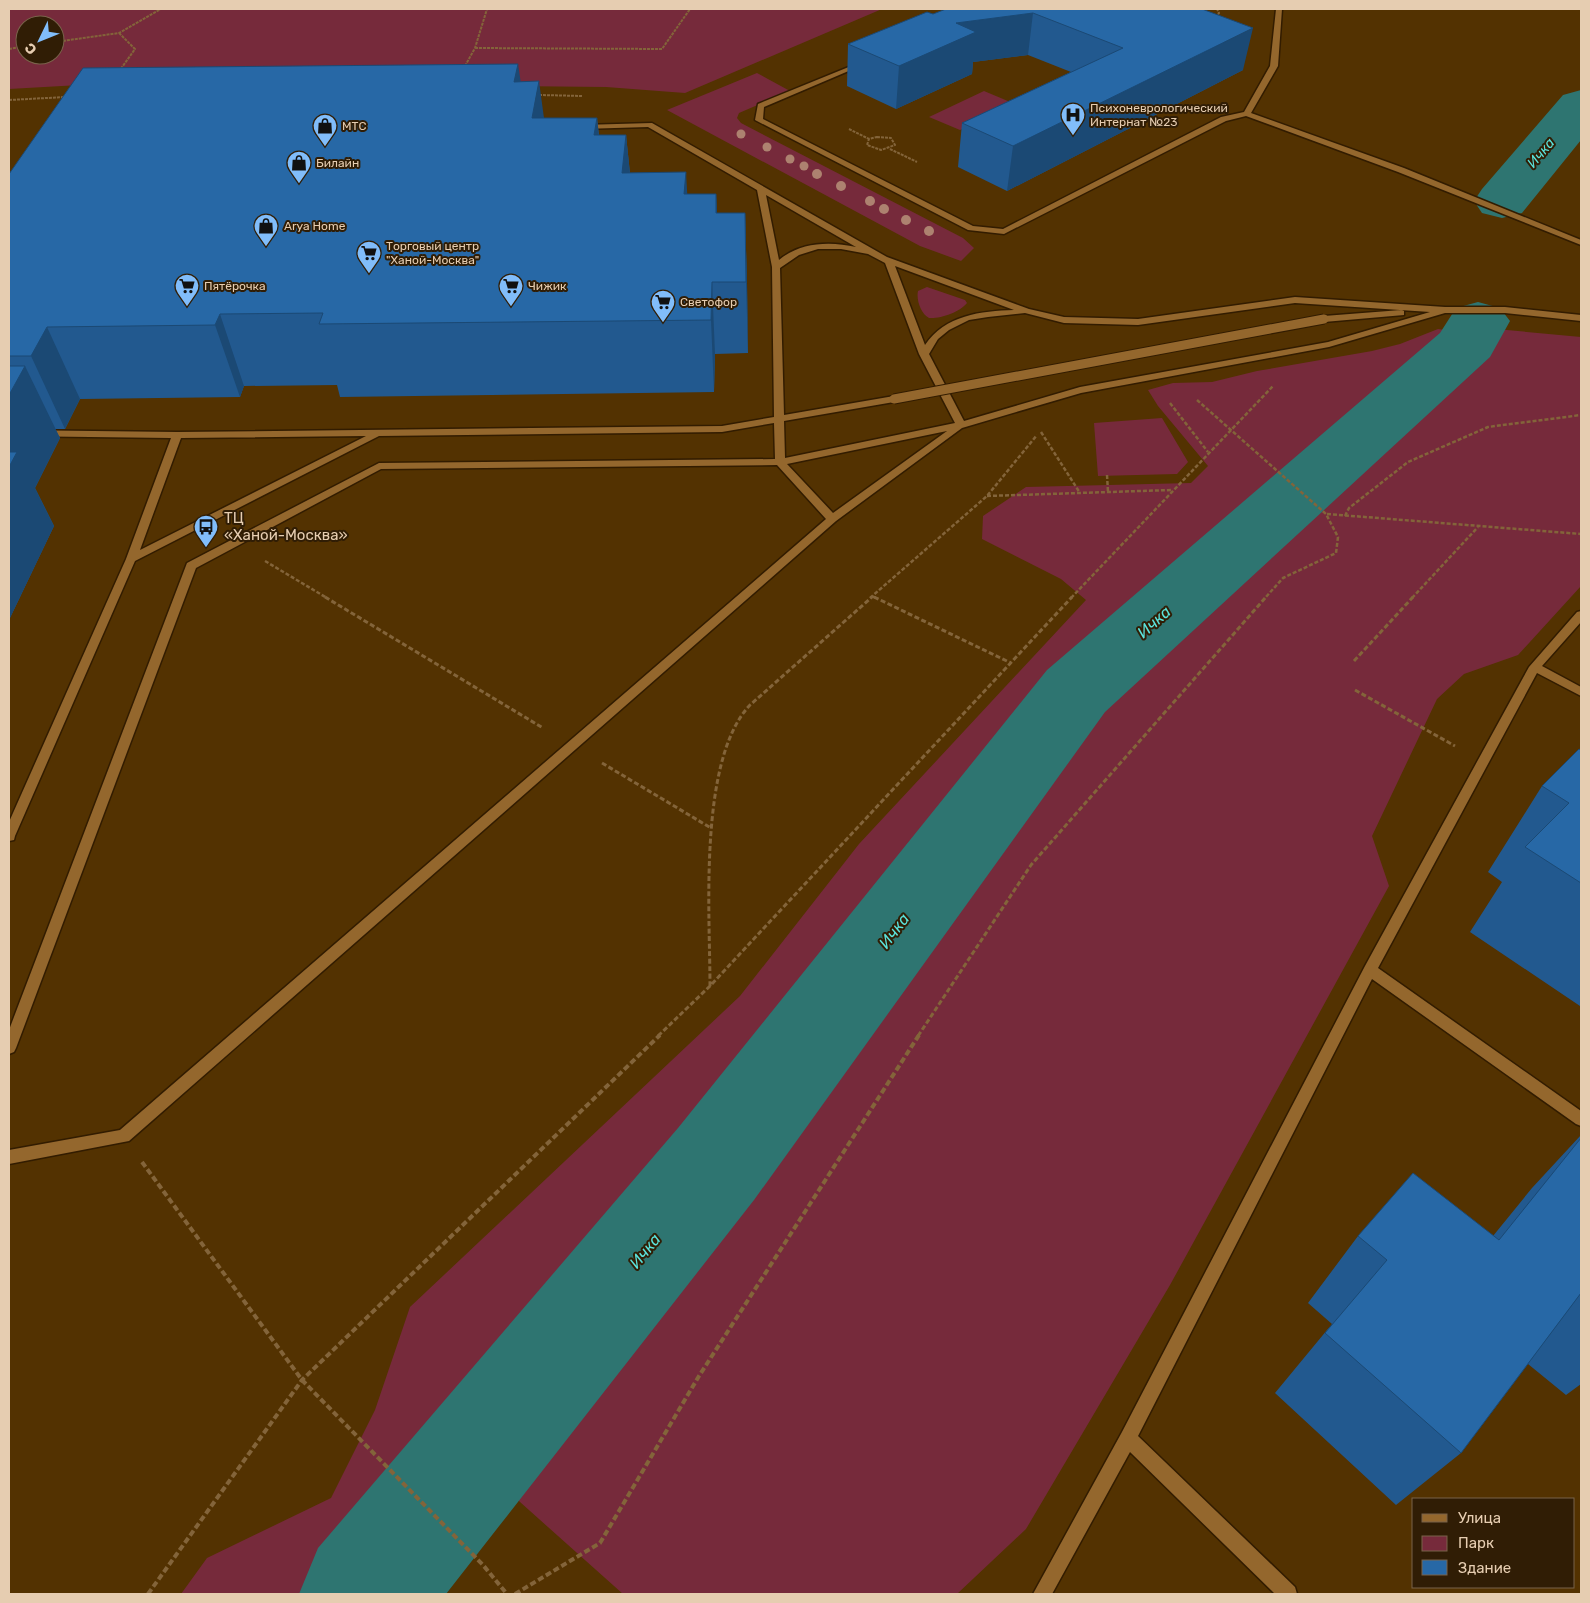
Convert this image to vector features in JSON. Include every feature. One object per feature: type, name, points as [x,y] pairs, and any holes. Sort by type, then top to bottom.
[{"type":"street","points":[[1248,114],[1274,66],[1279,9]]},
{"type":"street","points":[[871,60],[761,106],[759,120],[971,228],[1004,232],[1224,119],[1248,114],[1401,170],[1581,243]]},
{"type":"street","points":[[574,127],[650,125],[889,262],[924,354],[960,425]]},
{"type":"street","points":[[761,188],[776,267],[780,462],[832,520]]},
{"type":"street","points":[[776,267],[794,252],[810,246],[834,246],[852,249],[1026,311],[1064,320],[1138,322],[1295,300],[1446,310],[1505,310],[1581,318]]},
{"type":"street","points":[[9,433],[177,436],[722,429],[1324,319],[1446,310]]},
{"type":"street","points":[[9,1048],[191,566],[379,466],[780,462],[960,425],[1080,390],[1329,344],[1446,310]]},
{"type":"street","points":[[924,354],[937,335],[955,323],[978,314],[1026,311]]},
{"type":"street","points":[[9,1157],[124,1136],[571,744],[832,520],[960,425]]},
{"type":"street","points":[[131,559],[378,434]]},
{"type":"street","points":[[9,836],[131,559],[177,436]]},
{"type":"street","points":[[1042,1594],[1128,1438],[1370,970],[1535,667],[1581,615]]},
{"type":"street","points":[[1535,667],[1581,692]]},
{"type":"street","points":[[1370,970],[1581,1119]]},
{"type":"street","points":[[1128,1438],[1288,1594]]},
{"type":"path","points":[[65,41],[119,33],[161,9]]},
{"type":"path","points":[[462,71],[475,48],[487,9]]},
{"type":"path","points":[[475,48],[662,50],[690,9]]},
{"type":"path","points":[[1208,22],[1216,18],[1219,13],[1216,9]]},
{"type":"path","points":[[118,72],[135,49],[119,33]]},
{"type":"path","points":[[530,95],[590,96]]},
{"type":"path","points":[[9,100],[73,97]]},
{"type":"path","points":[[849,129],[869,139]]},
{"type":"path","points":[[890,148],[894,145],[891,138],[877,136],[869,139],[866,145],[872,149],[890,148],[917,162]]},
{"type":"path","points":[[148,1594],[302,1380],[710,986],[1172,490],[1276,383]]},
{"type":"path","points":[[515,1594],[600,1543],[699,1376],[815,1194],[1030,865],[1283,578],[1336,552],[1338,537],[1326,514],[1193,397]]},
{"type":"path","points":[[1169,402],[1208,452]]},
{"type":"path","points":[[1345,516],[1349,508],[1408,462],[1488,427],[1581,414]]},
{"type":"path","points":[[710,986],[711,828],[724,755],[740,717],[771,685],[987,496],[1047,426]]},
{"type":"path","points":[[1040,432],[1080,493]]},
{"type":"path","points":[[1107,475],[1108,492]]},
{"type":"path","points":[[987,496],[1172,490]]},
{"type":"path","points":[[1326,514],[1581,534]]},
{"type":"path","points":[[1354,661],[1479,527]]},
{"type":"path","points":[[234,543],[711,828]]},
{"type":"path","points":[[872,596],[1011,663]]},
{"type":"path","points":[[1355,690],[1484,762]]},
{"type":"path","points":[[124,1136],[302,1380],[483,1565],[507,1594]]},
{"type":"green space","points":[[9,9],[882,9],[685,93],[606,87],[133,82],[9,89]]},
{"type":"green space","points":[[757,73],[790,91],[739,113],[737,118],[741,123],[963,238],[974,248],[961,261],[920,246],[667,110]]},
{"type":"green space","points":[[984,91],[1015,104],[960,130],[929,117]]},
{"type":"green space","points":[[927,287],[965,300],[967,303],[950,314],[929,318],[921,310],[918,298],[918,291]]},
{"type":"green space","points":[[1438,329],[1459,332],[1278,488],[1059,691],[780,1042],[602,1261],[386,1512],[319,1594],[181,1594],[207,1558],[331,1498],[375,1410],[410,1307],[740,996],[859,844],[1086,600],[1061,579],[982,539],[983,516],[1026,487],[1191,483],[1208,466],[1158,406],[1148,390],[1173,383],[1212,382],[1257,371],[1372,351],[1400,344]]},
{"type":"green space","points":[[1496,329],[1581,337],[1581,586],[1518,655],[1464,674],[1437,699],[1372,836],[1389,886],[1170,1285],[1026,1529],[957,1594],[623,1594],[502,1486],[803,1093],[1092,702],[1486,347]]},
{"type":"green space","points":[[1162,418],[1188,462],[1177,474],[1098,476],[1094,423]]},
{"type":"building","points":[[946,9],[1202,9],[1253,28],[1013,146],[962,123],[1123,48],[1033,13],[956,23],[976,32],[899,66],[848,44],[927,12],[933,14]]},
{"type":"building","name":"Торговый центр \"Ханой-Москва\"","points":[[518,64],[514,82],[539,81],[532,118],[597,118],[594,135],[626,135],[622,173],[686,172],[684,194],[716,194],[716,213],[745,213],[746,282],[712,282],[711,320],[319,324],[323,313],[220,314],[215,325],[47,327],[31,356],[9,356],[9,174],[83,68]]},
{"type":"building","points":[[9,366],[25,366],[9,395]]},
{"type":"building","points":[[9,452],[17,452],[9,467]]},
{"type":"building","points":[[1579,749],[1581,750],[1581,883],[1525,847],[1569,803],[1542,786]]},
{"type":"building","points":[[1581,1138],[1581,1293],[1461,1453],[1325,1333],[1387,1260],[1358,1236],[1413,1173],[1499,1240]]},
{"type":"waterway","name":"Ичка","points":[[1502,201],[1581,106]]},
{"type":"waterway","name":"Ичка","points":[[364,1594],[716,1164],[1076,691],[1467,343],[1478,321]]},
{"type":"place","name":"Психоневрологический Интернат №23","points":[[1073,136]]},
{"type":"place","name":"МТС","points":[[325,147]]},
{"type":"place","name":"Билайн","points":[[299,184]]},
{"type":"place","name":"Arya Home","points":[[266,247]]},
{"type":"place","name":"Торговый центр \"Ханой-Москва\"","points":[[369,274]]},
{"type":"place","name":"Пятёрочка","points":[[187,307]]},
{"type":"place","name":"Чижик","points":[[511,307]]},
{"type":"place","name":"Светофор","points":[[663,323]]},
{"type":"place","name":"ТЦ «Ханой-Москва»","points":[[206,548]]}]
